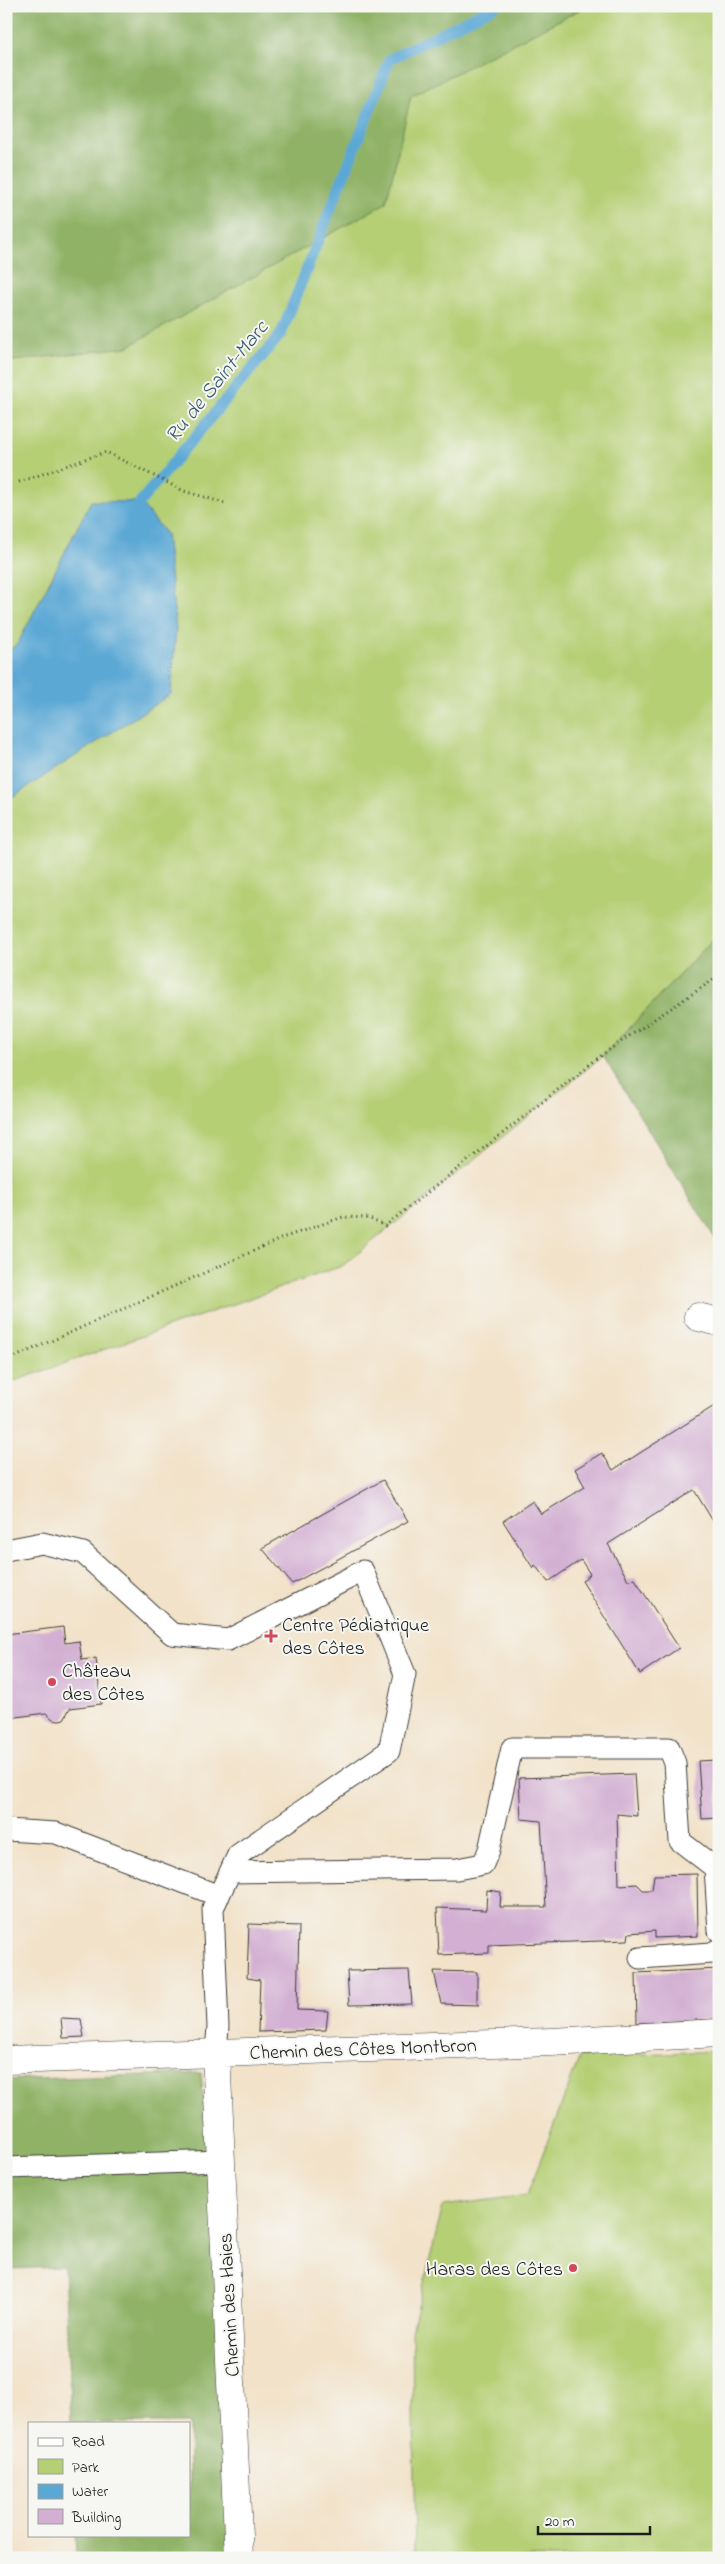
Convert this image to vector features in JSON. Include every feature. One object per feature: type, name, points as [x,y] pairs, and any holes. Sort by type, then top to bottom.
[{"type":"street","name":"Chemin des Côtes Montbron","points":[[6,2060],[542,2042],[719,2033]]},
{"type":"street","name":"Chemin des Haies","points":[[216,2052],[239,2558]]},
{"type":"lane","points":[[6,1550],[42,1543],[83,1554],[172,1634],[228,1640],[363,1571],[405,1674],[389,1751],[238,1855],[213,1908],[218,2027],[216,2052]]},
{"type":"lane","points":[[230,1872],[457,1869],[484,1864],[489,1850],[512,1748],[669,1748],[676,1763],[680,1841],[715,1868],[719,1931]]},
{"type":"lane","points":[[6,1830],[56,1833],[219,1896]]},
{"type":"lane","points":[[640,1958],[712,1953],[719,1949]]},
{"type":"lane","points":[[6,2168],[221,2161]]},
{"type":"path","points":[[19,482],[106,452],[184,491],[224,503]]},
{"type":"path","points":[[6,1361],[285,1237],[343,1217],[368,1218],[385,1226],[607,1051],[719,976]]},
{"type":"green space","points":[[6,6],[719,6],[719,933],[603,1056],[342,1266],[6,1384]]},
{"type":"green space","points":[[6,6],[587,6],[411,96],[386,203],[127,347],[6,362]]},
{"type":"green space","points":[[719,933],[719,1245],[603,1056]]},
{"type":"green space","name":"Haras des Côtes","points":[[719,2051],[719,2558],[415,2558],[412,2331],[443,2206],[527,2195],[580,2056]]},
{"type":"green space","points":[[201,2073],[247,2558],[76,2558],[75,2536],[190,2536],[190,2422],[71,2422],[64,2267],[6,2269],[6,2080]]},
{"type":"water","points":[[91,501],[140,502],[166,534],[176,629],[171,694],[6,801],[6,653],[18,643]]},
{"type":"building","points":[[719,1403],[719,1531],[694,1490],[608,1544],[628,1580],[635,1579],[679,1648],[640,1674],[582,1581],[590,1574],[581,1560],[548,1582],[535,1565],[533,1568],[503,1521],[533,1501],[541,1514],[585,1487],[575,1469],[602,1453],[613,1470]]},
{"type":"building","points":[[383,1480],[408,1521],[292,1584],[262,1548]]},
{"type":"building","name":"Château des Côtes","points":[[63,1627],[65,1643],[79,1641],[82,1660],[96,1658],[101,1704],[70,1708],[64,1719],[55,1721],[46,1713],[9,1718],[12,1735],[6,1736],[6,1634]]},
{"type":"building","points":[[716,1760],[719,1818],[702,1819],[698,1761]]},
{"type":"building","points":[[634,1774],[637,1816],[617,1814],[619,1885],[637,1884],[643,1890],[652,1890],[654,1875],[697,1874],[698,1936],[655,1938],[655,1931],[629,1933],[628,1940],[489,1945],[489,1953],[439,1955],[437,1908],[486,1910],[487,1890],[501,1892],[500,1907],[546,1907],[541,1821],[521,1819],[519,1778]]},
{"type":"building","points":[[249,1924],[299,1926],[297,2010],[328,2011],[326,2030],[258,2032],[260,1980],[247,1978]]},
{"type":"building","points":[[719,1969],[719,2019],[637,2023],[636,1973]]},
{"type":"building","points":[[409,1970],[412,2004],[349,2005],[347,1971]]},
{"type":"building","points":[[434,1971],[477,1972],[477,2003],[480,2005],[441,2004]]},
{"type":"building","points":[[61,2018],[81,2019],[84,2037],[63,2038]]},
{"type":"waterway","name":"Ru de Saint-Marc","points":[[134,515],[140,502],[281,334],[390,59],[495,6]]},
{"type":"place","name":"Centre Pédiatrique des Côtes","points":[[271,1636]]},
{"type":"place","name":"Château des Côtes","points":[[52,1682]]},
{"type":"place","name":"Haras des Côtes","points":[[573,2268]]}]
